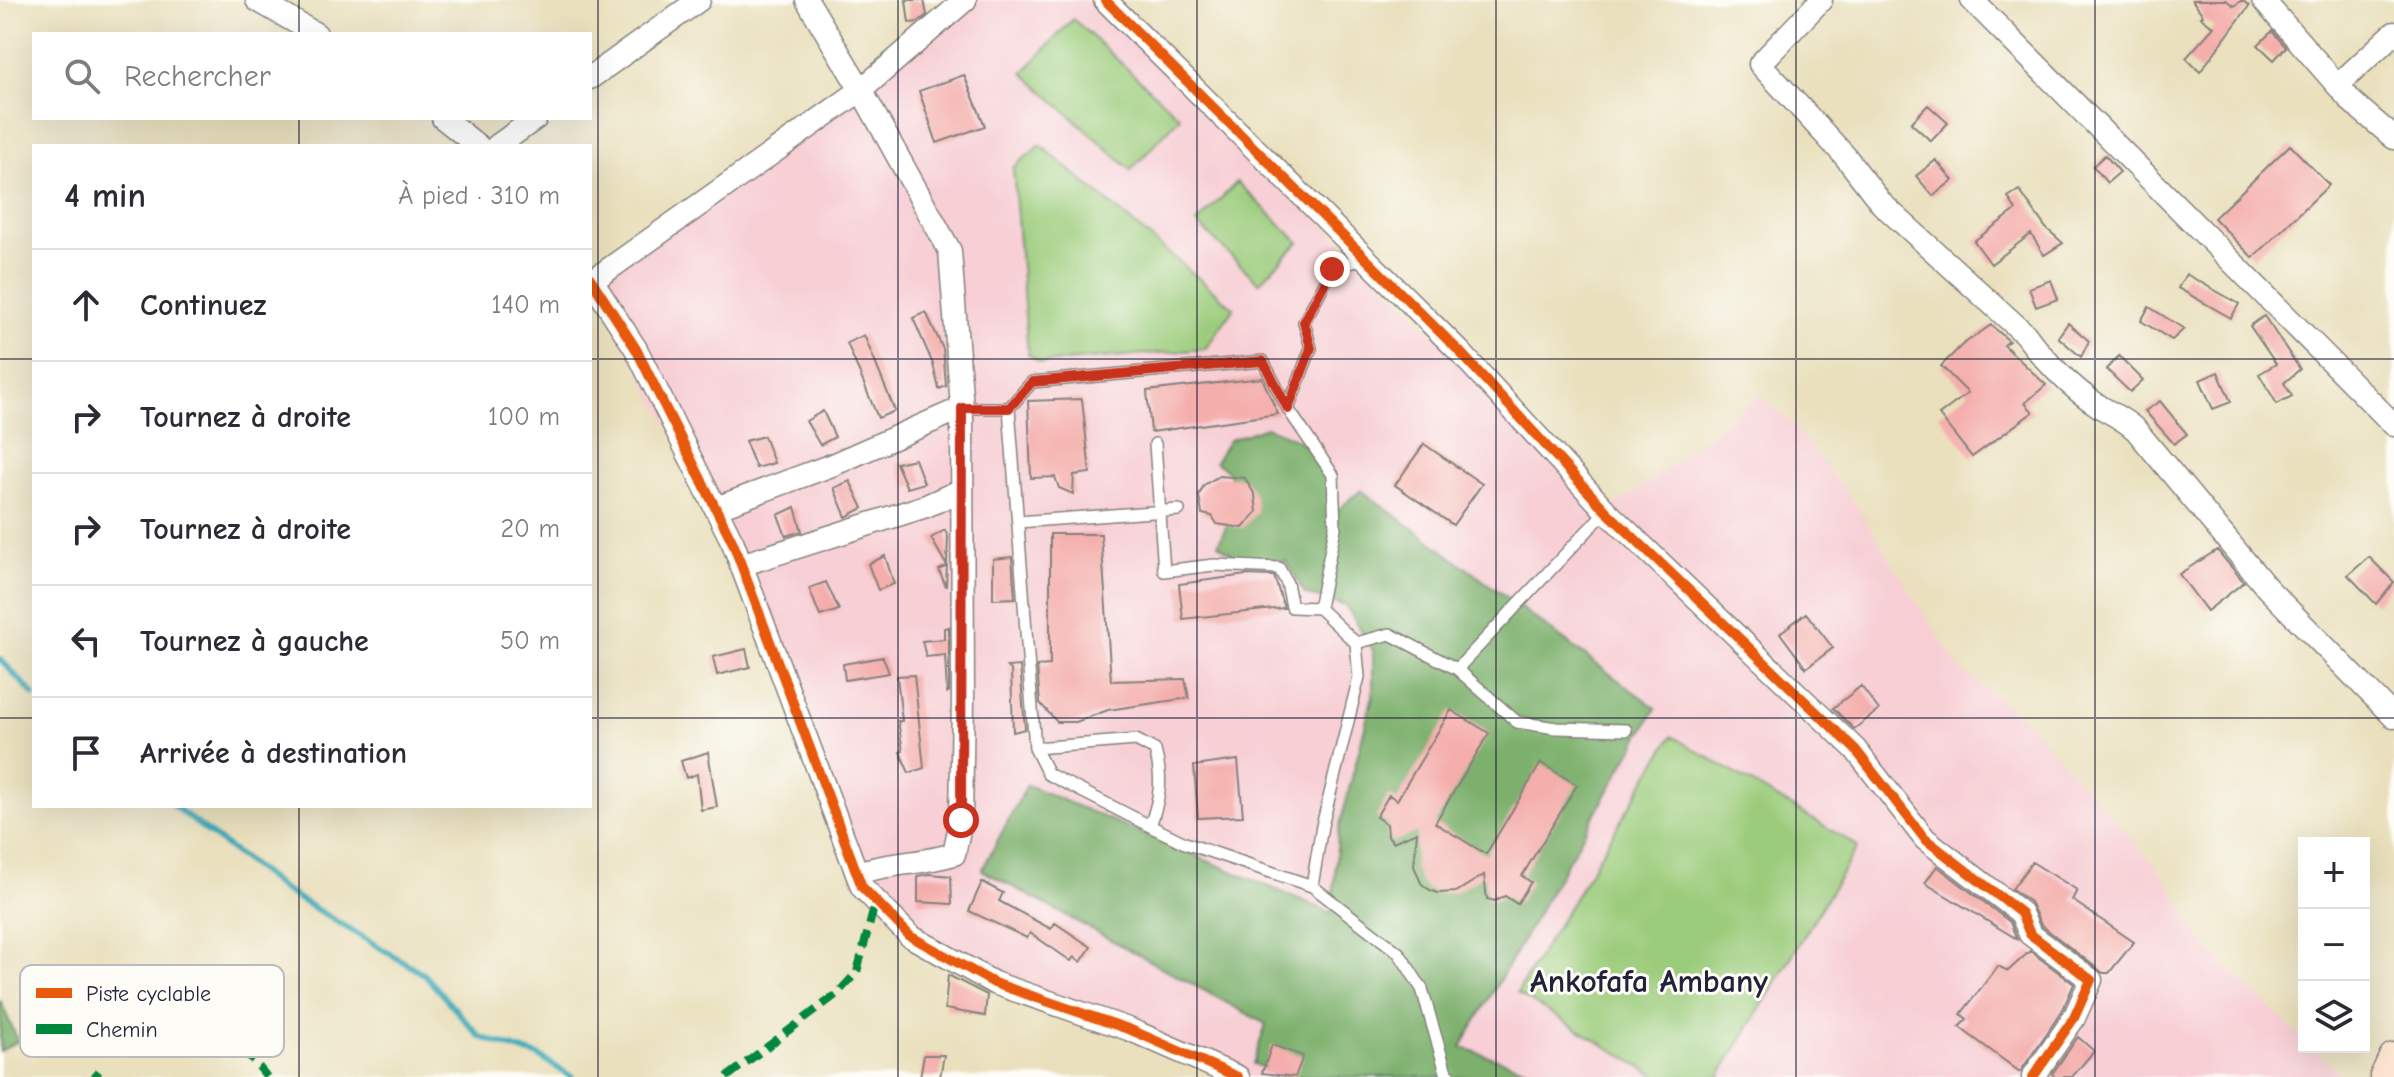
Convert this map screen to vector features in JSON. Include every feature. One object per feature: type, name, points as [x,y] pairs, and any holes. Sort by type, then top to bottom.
[{"type":"street","points":[[257,0],[313,32]]},
{"type":"street","points":[[592,77],[699,0]]},
{"type":"street","points":[[807,0],[950,251],[962,408],[961,790],[954,854],[923,864],[885,865],[857,873]]},
{"type":"street","points":[[592,279],[861,90],[965,0]]},
{"type":"street","points":[[1105,0],[1459,351],[1606,511],[1855,749],[1925,839],[2021,913],[2030,934],[2091,980],[2074,1018],[2033,1077]]},
{"type":"street","points":[[1820,0],[1760,64],[1845,156],[1882,204],[2025,334],[2041,356],[2097,405],[2124,419],[2136,430],[2267,588],[2394,717]]},
{"type":"street","points":[[1972,0],[2394,425]]},
{"type":"street","points":[[2263,0],[2338,85],[2394,138]]},
{"type":"street","points":[[2338,85],[2394,33]]},
{"type":"street","points":[[446,120],[476,144]]},
{"type":"street","points":[[500,144],[533,120]]},
{"type":"street","points":[[592,282],[636,349],[716,508],[741,565],[862,887],[910,936],[994,983],[1131,1030],[1238,1077]]},
{"type":"street","points":[[716,508],[832,465],[962,408]]},
{"type":"street","points":[[741,565],[926,506],[962,490]]},
{"type":"street","points":[[2385,1077],[2394,1058]]},
{"type":"lane","points":[[1288,409],[1311,348],[1304,322],[1332,269],[1364,258]]},
{"type":"lane","points":[[1319,608],[1335,528],[1333,475],[1288,409],[1263,361],[1032,382],[1009,408],[1035,748],[1048,774],[1185,843],[1312,886],[1399,953],[1422,989],[1446,1072],[1451,1077]]},
{"type":"lane","points":[[962,408],[1009,408]]},
{"type":"lane","points":[[1155,444],[1164,571],[1214,565],[1279,568],[1287,583],[1292,607],[1319,608],[1356,643],[1359,677],[1322,826],[1312,886]]},
{"type":"lane","points":[[1018,522],[1179,510]]},
{"type":"lane","points":[[1457,669],[1606,511]]},
{"type":"lane","points":[[1356,643],[1390,634],[1457,669],[1517,722],[1556,728],[1626,730]]},
{"type":"lane","points":[[1035,748],[1136,740],[1155,750],[1161,773],[1160,798],[1150,826]]},
{"type":"shaded area","points":[[965,0],[1105,0],[1606,511],[1647,484],[1759,394],[1792,424],[1852,499],[1958,667],[2024,718],[2163,874],[2205,946],[2298,1034],[2298,1053],[2317,1053],[2342,1077],[1238,1077],[910,936],[862,887],[741,565],[592,281]]},
{"type":"green space","points":[[1073,19],[1180,117],[1131,170],[1023,73]]},
{"type":"green space","points":[[1040,145],[1234,308],[1205,349],[1041,363],[1028,354],[1013,168]]},
{"type":"green space","points":[[1237,182],[1299,242],[1259,283],[1197,223]]},
{"type":"green space","points":[[1266,427],[1298,440],[1319,455],[1331,476],[1337,511],[1361,490],[1656,708],[1461,1047],[1551,1077],[1288,1077],[1253,1064],[1266,1024],[982,870],[1027,785],[1332,913],[1338,833],[1373,695],[1373,650],[1346,606],[1305,594],[1286,561],[1239,559],[1218,544],[1236,506],[1229,472],[1215,462],[1229,440]]},
{"type":"green space","points":[[1672,736],[1858,846],[1719,1077],[1658,1077],[1517,993]]},
{"type":"green space","points":[[0,1000],[18,1041],[0,1051]]},
{"type":"building","points":[[906,0],[924,0],[927,15],[918,22],[909,23]]},
{"type":"building","points":[[2192,0],[2226,0],[2234,6],[2242,0],[2249,6],[2200,72],[2186,58],[2214,27],[2201,17],[2203,15]]},
{"type":"building","points":[[2272,31],[2286,47],[2274,60],[2258,45]]},
{"type":"building","points":[[964,75],[985,126],[937,143],[919,91]]},
{"type":"building","points":[[1928,105],[1948,123],[1931,141],[1911,123]]},
{"type":"building","points":[[2290,145],[2329,185],[2253,258],[2214,218]]},
{"type":"building","points":[[2105,155],[2120,172],[2107,183],[2093,166]]},
{"type":"building","points":[[1936,160],[1953,180],[1933,196],[1916,176]]},
{"type":"building","points":[[2019,190],[2046,228],[2063,243],[2044,255],[2031,234],[1991,264],[1974,241],[2016,210],[2008,197]]},
{"type":"building","points":[[2186,274],[2239,304],[2231,318],[2178,288]]},
{"type":"building","points":[[2051,280],[2058,299],[2036,307],[2029,288]]},
{"type":"building","points":[[2149,307],[2184,329],[2172,340],[2141,321]]},
{"type":"building","points":[[926,312],[943,349],[946,386],[939,389],[933,364],[913,318]]},
{"type":"building","points":[[2264,316],[2300,369],[2284,383],[2292,396],[2277,404],[2259,374],[2276,364],[2250,326]]},
{"type":"building","points":[[2068,323],[2089,341],[2081,357],[2058,337]]},
{"type":"building","points":[[1991,325],[2009,341],[2004,345],[2046,385],[2025,403],[2033,412],[1972,457],[1939,415],[1968,393],[1941,366],[1962,345]]},
{"type":"building","points":[[864,335],[895,411],[878,418],[847,343]]},
{"type":"building","points":[[2119,356],[2143,380],[2130,392],[2106,369]]},
{"type":"building","points":[[2218,372],[2231,402],[2213,409],[2200,380]]},
{"type":"building","points":[[1262,378],[1278,414],[1151,432],[1147,391]]},
{"type":"building","points":[[1082,399],[1090,473],[1074,475],[1073,494],[1059,488],[1055,477],[1031,478],[1028,401]]},
{"type":"building","points":[[2160,401],[2187,434],[2174,444],[2145,411]]},
{"type":"building","points":[[823,411],[835,437],[820,445],[806,421]]},
{"type":"building","points":[[764,436],[774,463],[756,468],[745,441]]},
{"type":"building","points":[[1424,444],[1482,484],[1453,525],[1395,485]]},
{"type":"building","points":[[915,459],[924,483],[907,488],[896,463]]},
{"type":"building","points":[[1219,476],[1245,478],[1255,495],[1257,512],[1243,528],[1217,524],[1212,516],[1202,514],[1199,495],[1204,485]]},
{"type":"building","points":[[850,481],[863,508],[846,517],[834,488]]},
{"type":"building","points":[[795,507],[802,531],[786,536],[778,515]]},
{"type":"building","points":[[945,530],[948,537],[947,566],[931,538]]},
{"type":"building","points":[[1050,534],[1101,534],[1111,681],[1185,679],[1189,698],[1108,710],[1076,722],[1057,722],[1040,703],[1037,666],[1050,665]]},
{"type":"building","points":[[2217,550],[2244,582],[2207,611],[2179,574]]},
{"type":"building","points":[[885,556],[894,584],[878,590],[868,564]]},
{"type":"building","points":[[1012,557],[1015,598],[993,599],[993,559]]},
{"type":"building","points":[[2369,557],[2394,582],[2376,604],[2348,575]]},
{"type":"building","points":[[947,566],[946,587],[939,570]]},
{"type":"building","points":[[1246,575],[1274,576],[1284,608],[1183,619],[1179,584]]},
{"type":"building","points":[[826,582],[839,610],[820,616],[809,588]]},
{"type":"building","points":[[1806,613],[1833,648],[1806,668],[1780,633]]},
{"type":"building","points":[[949,627],[947,693],[945,655],[926,657],[922,641],[944,639],[944,628]]},
{"type":"building","points":[[746,649],[750,667],[717,675],[713,657]]},
{"type":"building","points":[[883,657],[889,673],[845,680],[843,664]]},
{"type":"building","points":[[1020,666],[1025,729],[1013,732],[1011,670],[1007,667]]},
{"type":"building","points":[[914,675],[924,768],[909,773],[900,752],[903,751],[898,721],[902,721],[897,676]]},
{"type":"building","points":[[1861,686],[1879,710],[1854,729],[1833,708]]},
{"type":"building","points":[[1451,710],[1489,733],[1435,823],[1486,854],[1541,763],[1577,785],[1522,876],[1531,882],[1517,904],[1505,896],[1495,901],[1487,899],[1484,875],[1456,892],[1437,893],[1428,889],[1421,883],[1414,866],[1417,832],[1393,842],[1388,836],[1387,824],[1376,817],[1389,795],[1397,800]]},
{"type":"building","points":[[708,752],[717,807],[701,810],[697,774],[686,778],[681,761]]},
{"type":"building","points":[[1238,760],[1243,816],[1198,818],[1194,766]]},
{"type":"building","points":[[2032,862],[2077,890],[2072,900],[2134,942],[2109,973],[2103,973],[2041,925],[2030,902],[2012,889]]},
{"type":"building","points":[[1937,866],[2010,922],[2017,939],[1925,883]]},
{"type":"building","points":[[918,876],[951,876],[952,904],[918,902]]},
{"type":"building","points":[[982,882],[1003,893],[999,901],[1051,929],[1055,923],[1091,947],[1081,962],[1074,957],[1071,961],[1030,933],[1027,938],[969,911]]},
{"type":"building","points":[[2030,951],[2074,984],[2062,1011],[2020,1072],[1959,1027],[1967,1019],[1961,1014],[1998,966],[2008,971]]},
{"type":"building","points":[[948,975],[987,995],[985,1016],[945,1009]]},
{"type":"building","points":[[2078,1037],[2094,1051],[2072,1077],[2055,1077],[2052,1074]]},
{"type":"building","points":[[1272,1045],[1303,1056],[1295,1077],[1262,1073]]},
{"type":"building","points":[[924,1055],[944,1055],[940,1077],[920,1077]]},
{"type":"waterway","points":[[0,659],[32,693]]},
{"type":"waterway","points":[[177,808],[284,890],[424,974],[480,1037],[539,1056],[572,1077]]},
{"type":"marked path","points":[[727,1077],[837,994],[857,972],[876,900]]},
{"type":"marked path","points":[[250,1057],[267,1077]]},
{"type":"marked path","points":[[94,1077],[99,1071]]},
{"type":"cycle path","points":[[1105,0],[1459,351],[1606,511],[1855,749],[1925,839],[2021,913],[2030,934],[2091,980],[2074,1018],[2033,1077]]},
{"type":"cycle path","points":[[592,281],[636,349],[733,543],[862,887],[910,936],[994,983],[1131,1030],[1238,1077]]},
{"type":"district","name":"Ankofafa Ambany","points":[[1649,981]]},
{"type":"route","points":[[961,820],[962,408],[1009,408],[1032,382],[1263,361],[1288,409],[1311,348],[1304,322],[1332,269]]}]
